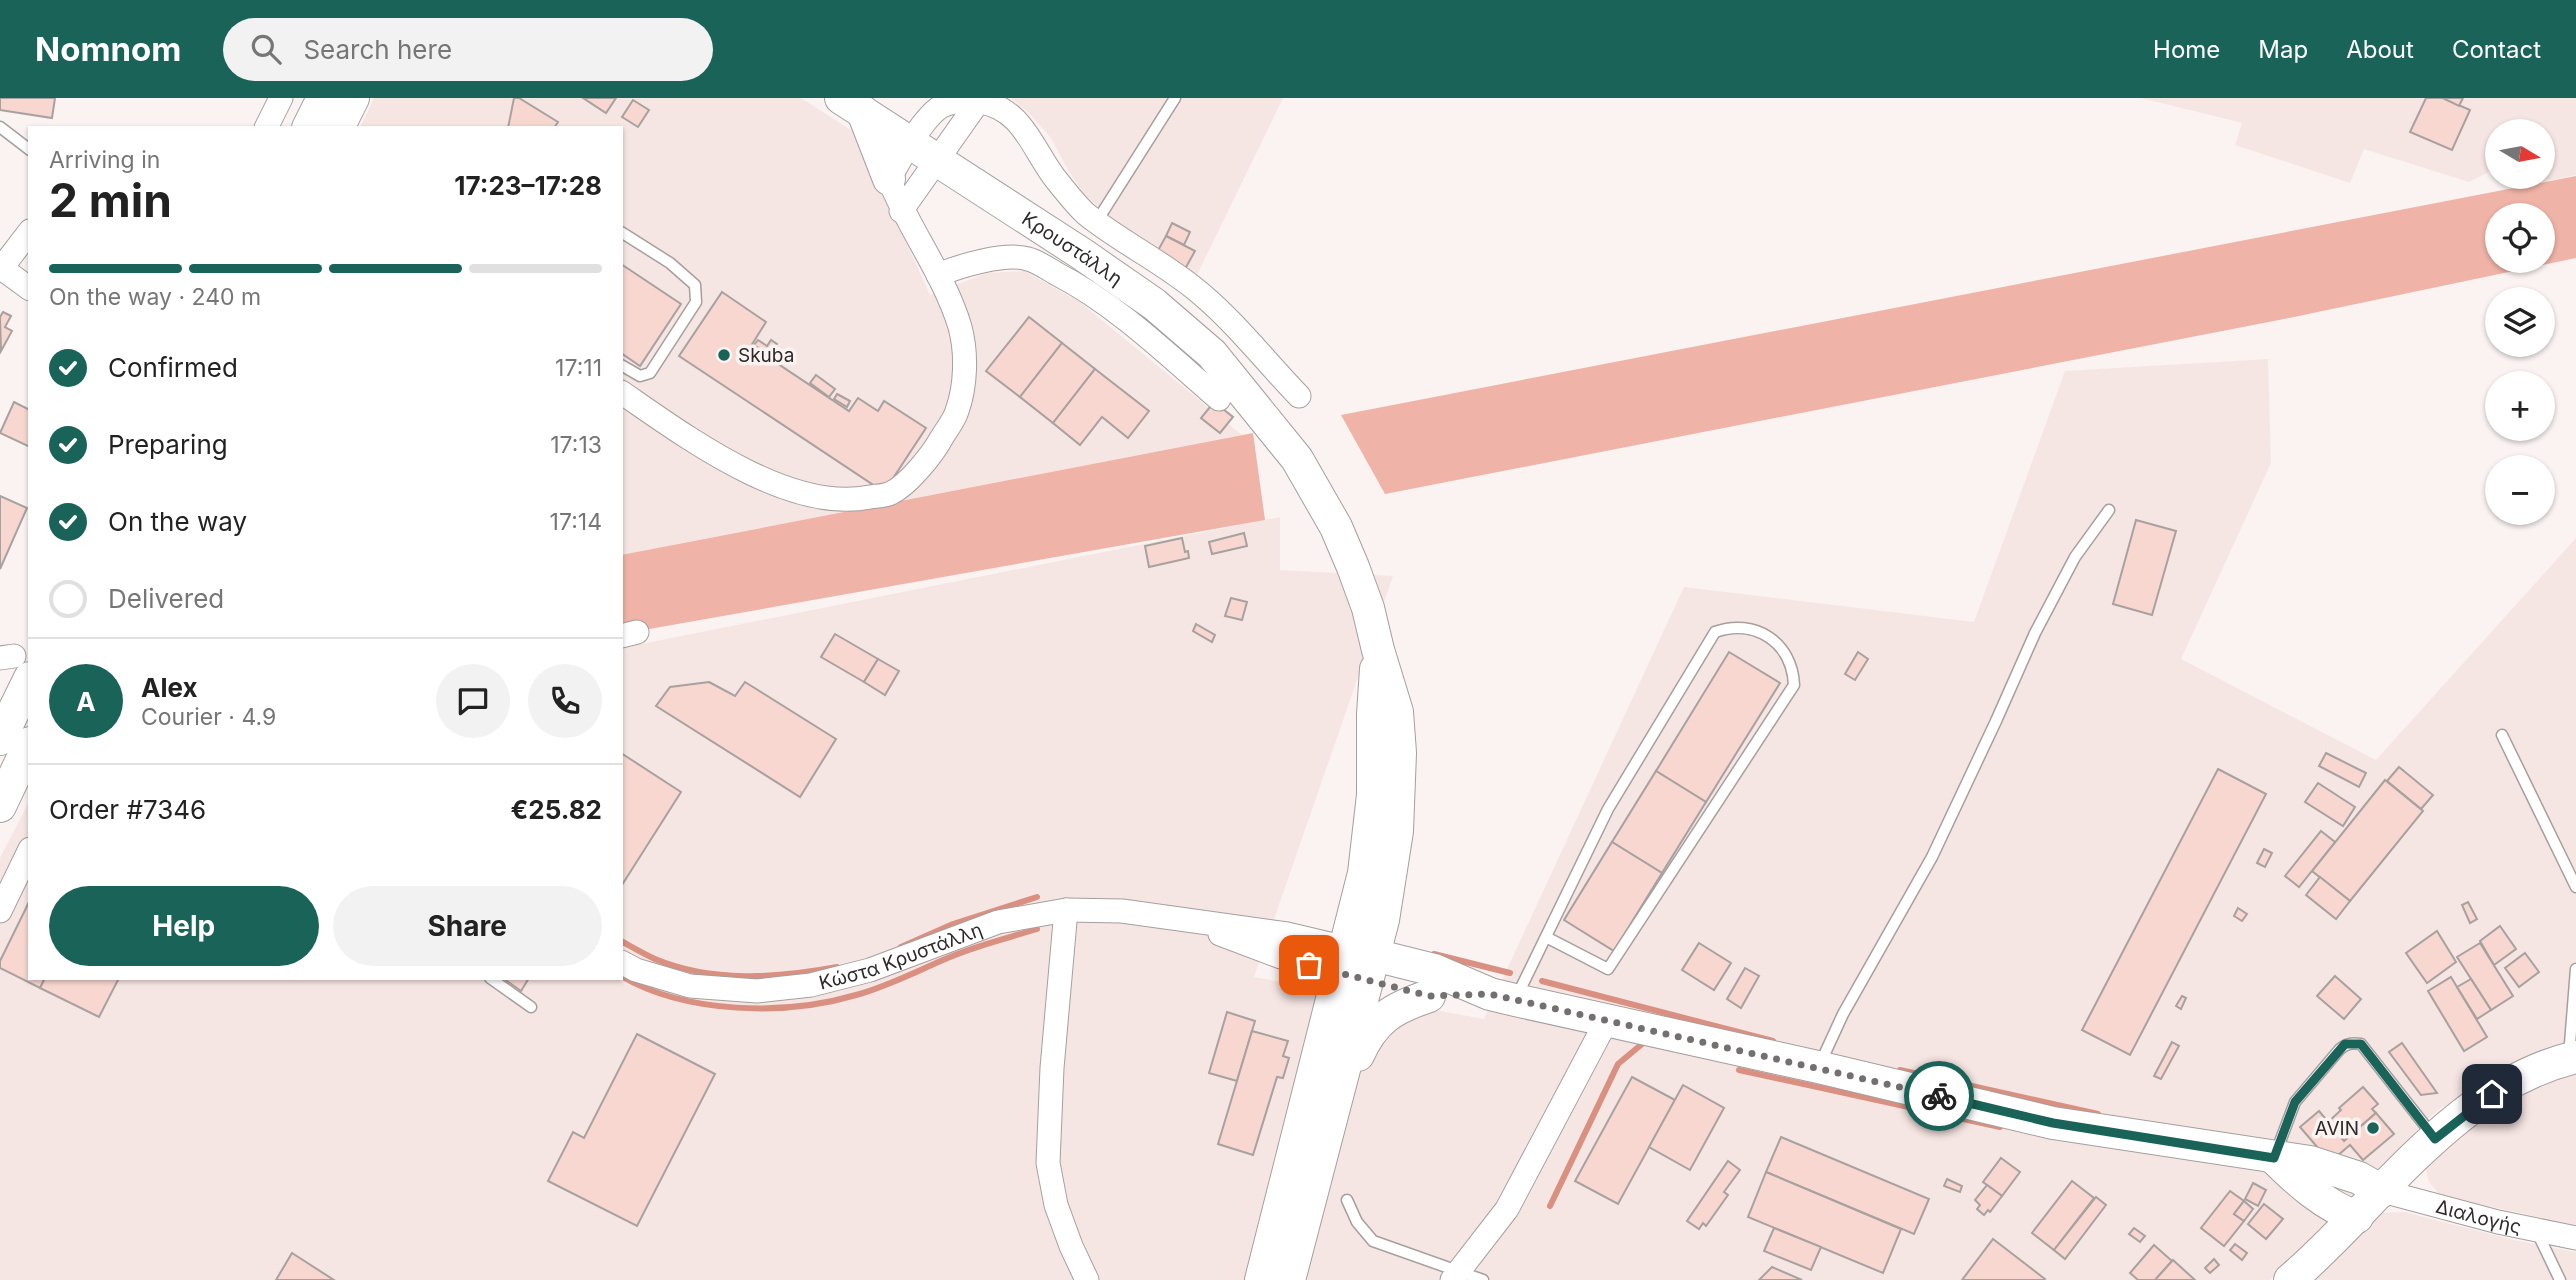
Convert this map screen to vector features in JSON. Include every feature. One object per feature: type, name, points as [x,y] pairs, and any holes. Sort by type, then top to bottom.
[{"type":"street","points":[[267,126],[281,98]]},
{"type":"street","points":[[309,126],[323,98]]},
{"type":"street","points":[[339,126],[353,98]]},
{"type":"street","points":[[901,211],[978,100]]},
{"type":"street","points":[[889,178],[910,143],[939,108],[978,100],[990,105],[1018,122],[1055,178],[1084,212],[1199,292],[1247,337],[1300,396]]},
{"type":"street","points":[[623,393],[724,459],[775,485],[813,496],[850,501],[891,493],[933,453],[957,412],[965,367],[960,328],[938,275],[901,211],[889,178],[852,105]]},
{"type":"street","name":"Κρουστάλλη","points":[[852,105],[1154,304],[1212,354],[1278,432],[1311,482],[1336,527],[1368,608],[1397,712],[1400,795],[1390,882],[1357,964]]},
{"type":"street","points":[[28,233],[0,268],[28,288]]},
{"type":"street","points":[[938,275],[956,267],[1008,258],[1027,258],[1079,285],[1141,331],[1219,399]]},
{"type":"street","points":[[0,739],[15,664]]},
{"type":"street","points":[[0,806],[24,755]]},
{"type":"street","points":[[0,911],[28,853]]},
{"type":"street","points":[[1066,910],[1052,1068],[1048,1163],[1056,1205],[1087,1280]]},
{"type":"street","name":"Κώστα Κρυστάλλη","points":[[623,963],[636,970],[690,986],[757,991],[811,985],[870,970],[998,922],[1066,910],[1122,911],[1181,920],[1281,957],[1434,970],[1502,997],[1818,1067],[2053,1123],[2309,1162],[2359,1178],[2382,1191]]},
{"type":"street","points":[[1289,1280],[1332,1110],[1357,964]]},
{"type":"street","points":[[1261,1280],[1357,964]]},
{"type":"street","name":"Κώστα Κρυστάλλη","points":[[1357,964],[1429,996],[1502,997]]},
{"type":"street","points":[[1332,1110],[1373,1027],[1403,1004],[1429,996]]},
{"type":"street","points":[[1456,1276],[1507,1209],[1607,1020]]},
{"type":"street","points":[[2290,1280],[2435,1139],[2492,1094],[2537,1070],[2572,1058]]},
{"type":"street","points":[[2274,1158],[2294,1177],[2341,1212],[2357,1217]]},
{"type":"street","name":"Διαλογής","points":[[2382,1191],[2498,1222],[2576,1237]]},
{"type":"lane","points":[[1097,221],[1175,98]]},
{"type":"lane","points":[[0,127],[28,148]]},
{"type":"lane","points":[[623,233],[670,263],[695,285],[696,302],[650,373],[640,376],[623,366]]},
{"type":"lane","points":[[1818,1067],[1843,1013],[1932,857],[2035,633],[2075,557],[2109,510]]},
{"type":"lane","points":[[1502,997],[1546,937],[1608,809],[1715,632],[1747,628],[1768,636],[1784,652],[1793,673],[1794,685],[1608,969],[1546,937]]},
{"type":"lane","points":[[2502,735],[2576,887]]},
{"type":"lane","points":[[2572,1058],[2576,969]]},
{"type":"lane","points":[[493,980],[531,1007]]},
{"type":"lane","points":[[2274,1158],[2295,1102],[2340,1049],[2345,1044],[2353,1043],[2361,1044],[2435,1139]]},
{"type":"lane","points":[[1347,1200],[1357,1222],[1373,1241],[1456,1276],[1483,1280]]},
{"type":"lane","points":[[2535,1229],[2560,1280]]},
{"type":"shaded area","points":[[374,98],[801,98],[857,134],[930,295],[987,273],[1025,271],[1081,303],[1242,435],[623,555],[623,126],[361,126]]},
{"type":"shaded area","points":[[1011,98],[1283,98],[1195,279],[1111,218],[1084,194],[1051,138],[1029,113]]},
{"type":"shaded area","points":[[2141,98],[2576,98],[2576,175],[2555,179],[2555,119],[2485,119],[2485,174],[2469,182],[2364,149],[2350,183],[2235,145],[2242,123]]},
{"type":"shaded area","points":[[2576,176],[2576,258],[2555,262],[2555,203],[2485,203],[2485,273],[2504,273],[2294,317],[1385,494],[1341,415],[2509,189],[2555,189],[2555,180]]},
{"type":"shaded area","points":[[2268,359],[2271,463],[2181,659],[2376,760],[2576,538],[2576,1041],[2536,1057],[2441,1108],[2318,1235],[2270,1280],[0,1280],[0,858],[28,804],[28,980],[623,980],[623,648],[1280,517],[1280,570],[1393,576],[1254,977],[1484,1019],[1684,587],[1974,622],[2065,371]]},
{"type":"shaded area","points":[[1253,433],[1265,520],[623,634],[623,555]]},
{"type":"shaded area","points":[[2576,1072],[2576,1225],[2441,1196],[2429,1182],[2426,1170],[2430,1158],[2496,1108]]},
{"type":"shaded area","points":[[2404,1212],[2514,1240],[2576,1252],[2576,1280],[2314,1280],[2380,1213]]},
{"type":"building","points":[[0,98],[55,98],[52,118],[0,110]]},
{"type":"building","points":[[514,98],[519,98],[558,122],[555,126],[508,126]]},
{"type":"building","points":[[583,98],[616,98],[606,113]]},
{"type":"building","points":[[2426,98],[2443,98],[2470,110],[2452,150],[2410,132]]},
{"type":"building","points":[[2443,98],[2463,98],[2459,106]]},
{"type":"building","points":[[633,100],[649,110],[638,127],[622,117]]},
{"type":"building","points":[[1172,223],[1190,232],[1184,245],[1166,236]]},
{"type":"building","points":[[1166,236],[1195,251],[1185,269],[1156,254]]},
{"type":"building","points":[[623,265],[681,304],[640,366],[623,354]]},
{"type":"building","points":[[722,292],[766,322],[751,346],[849,411],[858,398],[878,411],[884,401],[926,428],[884,492],[679,356]]},
{"type":"building","points":[[3,312],[11,316],[5,327],[12,331],[1,351],[0,317]]},
{"type":"building","points":[[1029,317],[1062,343],[1020,397],[986,371]]},
{"type":"building","points":[[758,340],[767,346],[771,340],[777,344],[769,355],[754,345]]},
{"type":"building","points":[[1062,343],[1095,369],[1053,423],[1020,397]]},
{"type":"building","points":[[1095,369],[1149,411],[1128,438],[1102,417],[1080,445],[1053,423]]},
{"type":"building","points":[[816,375],[835,389],[829,397],[810,383]]},
{"type":"building","points":[[837,394],[850,401],[847,407],[834,399]]},
{"type":"building","points":[[14,402],[28,409],[28,446],[0,433]]},
{"type":"building","points":[[1214,402],[1233,417],[1220,433],[1201,418]]},
{"type":"building","points":[[0,496],[27,508],[0,569]]},
{"type":"building","points":[[2136,520],[2176,531],[2152,615],[2113,604]]},
{"type":"building","points":[[1244,533],[1247,546],[1212,554],[1209,542]]},
{"type":"building","points":[[1182,538],[1189,558],[1149,567],[1145,546]]},
{"type":"building","points":[[1231,598],[1247,602],[1242,620],[1225,616]]},
{"type":"building","points":[[1196,624],[1215,635],[1212,642],[1193,631]]},
{"type":"building","points":[[835,634],[878,659],[864,682],[821,657]]},
{"type":"building","points":[[1729,652],[1780,683],[1706,802],[1656,771]]},
{"type":"building","points":[[1858,652],[1868,659],[1855,680],[1845,674]]},
{"type":"building","points":[[878,659],[899,671],[885,695],[864,682]]},
{"type":"building","points":[[709,682],[735,696],[745,682],[836,739],[800,797],[656,706],[670,687]]},
{"type":"building","points":[[2326,753],[2366,773],[2359,787],[2319,766]]},
{"type":"building","points":[[623,754],[681,792],[623,883]]},
{"type":"building","points":[[2399,767],[2433,795],[2421,809],[2387,781]]},
{"type":"building","points":[[2218,769],[2266,794],[2130,1055],[2082,1030]]},
{"type":"building","points":[[1656,771],[1706,802],[1662,873],[1612,842]]},
{"type":"building","points":[[2385,780],[2423,811],[2350,901],[2312,871]]},
{"type":"building","points":[[2318,783],[2355,807],[2343,826],[2305,802]]},
{"type":"building","points":[[2321,831],[2335,842],[2299,887],[2285,876]]},
{"type":"building","points":[[1612,842],[1662,873],[1614,951],[1564,920]]},
{"type":"building","points":[[2264,849],[2272,853],[2265,867],[2257,863]]},
{"type":"building","points":[[2320,877],[2350,901],[2336,919],[2306,895]]},
{"type":"building","points":[[2468,902],[2477,919],[2470,923],[2462,905]]},
{"type":"building","points":[[28,904],[28,980],[44,980],[40,988],[0,968],[0,961]]},
{"type":"building","points":[[2238,908],[2247,914],[2242,921],[2234,916]]},
{"type":"building","points":[[2500,926],[2516,949],[2494,965],[2480,941]]},
{"type":"building","points":[[2437,931],[2456,962],[2427,983],[2406,953]]},
{"type":"building","points":[[1699,943],[1731,963],[1714,990],[1682,970]]},
{"type":"building","points":[[2480,943],[2513,996],[2491,1010],[2457,957]]},
{"type":"building","points":[[2525,953],[2539,972],[2519,987],[2505,968]]},
{"type":"building","points":[[1745,968],[1759,976],[1741,1008],[1727,999]]},
{"type":"building","points":[[2335,976],[2361,999],[2344,1019],[2317,996]]},
{"type":"building","points":[[2451,977],[2487,1037],[2464,1051],[2428,991]]},
{"type":"building","points":[[2471,979],[2491,1010],[2477,1019],[2457,987]]},
{"type":"building","points":[[44,980],[118,980],[99,1017],[40,988]]},
{"type":"building","points":[[506,980],[528,980],[521,991]]},
{"type":"building","points":[[2182,996],[2186,998],[2181,1009],[2176,1006]]},
{"type":"building","points":[[1227,1012],[1255,1021],[1237,1081],[1209,1073]]},
{"type":"building","points":[[1252,1031],[1288,1041],[1283,1056],[1289,1058],[1283,1078],[1277,1077],[1253,1155],[1218,1144]]},
{"type":"building","points":[[637,1034],[715,1074],[637,1226],[548,1181],[573,1132],[584,1138]]},
{"type":"building","points":[[2172,1042],[2179,1046],[2161,1079],[2154,1076]]},
{"type":"building","points":[[2402,1043],[2437,1093],[2421,1095],[2389,1052]]},
{"type":"building","points":[[1632,1077],[1675,1100],[1618,1204],[1575,1181]]},
{"type":"building","points":[[1683,1085],[1724,1108],[1690,1170],[1649,1147]]},
{"type":"building","points":[[2363,1087],[2378,1104],[2372,1109],[2376,1113],[2344,1141],[2328,1122],[2341,1110],[2339,1108]]},
{"type":"building","points":[[2319,1111],[2344,1141],[2376,1113],[2394,1134],[2363,1160],[2350,1145],[2330,1162],[2300,1127]]},
{"type":"building","points":[[1781,1137],[1929,1199],[1914,1234],[1766,1172]]},
{"type":"building","points":[[2001,1158],[2020,1172],[2002,1196],[1983,1182]]},
{"type":"building","points":[[1728,1161],[1740,1170],[1724,1192],[1728,1195],[1706,1226],[1703,1223],[1699,1229],[1687,1221]]},
{"type":"building","points":[[1766,1172],[1901,1229],[1883,1273],[1748,1217]]},
{"type":"building","points":[[1947,1179],[1962,1186],[1960,1192],[1944,1186]]},
{"type":"building","points":[[2072,1181],[2094,1198],[2054,1250],[2032,1233]]},
{"type":"building","points":[[2253,1183],[2266,1190],[2258,1206],[2245,1199]]},
{"type":"building","points":[[1987,1185],[2002,1196],[1990,1212],[1988,1210],[1984,1215],[1977,1209],[1980,1205],[1975,1200]]},
{"type":"building","points":[[2230,1191],[2244,1201],[2234,1214],[2244,1221],[2224,1246],[2201,1228]]},
{"type":"building","points":[[2096,1197],[2106,1205],[2065,1259],[2054,1250]]},
{"type":"building","points":[[2244,1201],[2253,1209],[2244,1221],[2234,1214]]},
{"type":"building","points":[[2264,1204],[2283,1219],[2266,1239],[2248,1224]]},
{"type":"building","points":[[1774,1228],[1821,1247],[1811,1270],[1764,1251]]},
{"type":"building","points":[[2134,1228],[2145,1236],[2140,1242],[2129,1234]]},
{"type":"building","points":[[1993,1239],[2045,1279],[1962,1280]]},
{"type":"building","points":[[2235,1244],[2247,1253],[2242,1260],[2230,1250]]},
{"type":"building","points":[[2154,1245],[2172,1261],[2155,1280],[2138,1280],[2130,1273]]},
{"type":"building","points":[[292,1253],[334,1280],[276,1280]]},
{"type":"building","points":[[2214,1259],[2219,1265],[2210,1273],[2205,1268]]},
{"type":"building","points":[[2173,1260],[2195,1280],[2155,1280]]},
{"type":"building","points":[[1772,1267],[1802,1280],[1759,1280]]},
{"type":"waterway","points":[[901,947],[953,924],[1037,897]]},
{"type":"waterway","points":[[623,977],[647,989],[705,1004],[736,1008],[798,1006],[828,1002],[868,991],[982,945],[1037,929]]},
{"type":"waterway","points":[[623,942],[677,967],[722,975],[769,976],[837,967]]},
{"type":"waterway","points":[[1434,954],[1510,973]]},
{"type":"waterway","points":[[1542,981],[1773,1041]]},
{"type":"waterway","points":[[1550,1206],[1618,1064],[1642,1044]]},
{"type":"waterway","points":[[1739,1070],[2000,1127]]},
{"type":"waterway","points":[[1900,1070],[2098,1114]]},
{"type":"way so far","points":[[1309,965],[1429,996],[1490,994],[1939,1096]]},
{"type":"place","name":"Skuba","points":[[724,355]]},
{"type":"place","name":"AVIN","points":[[2373,1128]]},
{"type":"route","points":[[1939,1096],[2053,1123],[2274,1158],[2289,1112],[2295,1102],[2345,1044],[2361,1044],[2435,1139],[2492,1094]]}]
